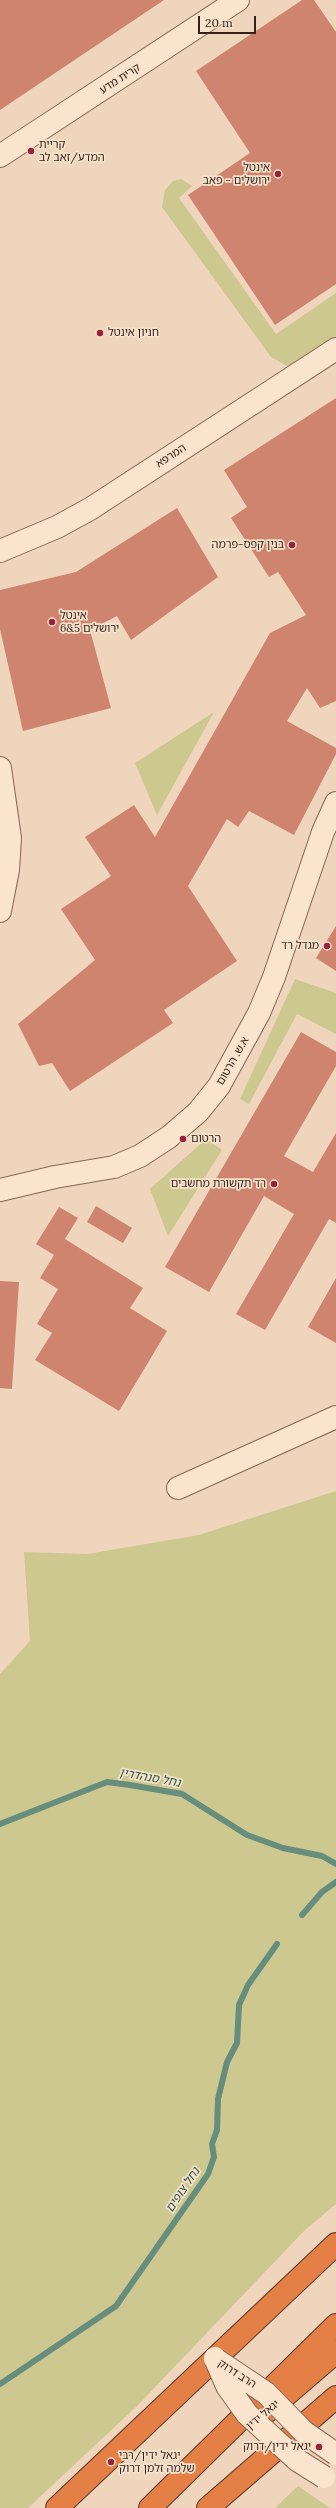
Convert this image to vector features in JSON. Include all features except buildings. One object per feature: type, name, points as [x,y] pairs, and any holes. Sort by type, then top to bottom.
[{"type":"highway","points":[[57,2508],[336,2244]]},
{"type":"highway","points":[[151,2508],[336,2325]]},
{"type":"highway","name":"יגאל ידין","points":[[151,2508],[336,2352]]},
{"type":"highway","points":[[208,2508],[336,2397]]},
{"type":"highway","points":[[220,2508],[238,2482]]},
{"type":"street","name":"קרית מדע","points":[[0,156],[238,0]]},
{"type":"street","name":"המרפא","points":[[0,551],[57,527],[90,509],[336,349]]},
{"type":"street","points":[[0,768],[10,838],[8,870],[0,911]]},
{"type":"street","name":"א.ש. הרטום","points":[[0,1190],[54,1177],[114,1167],[140,1156],[169,1137],[198,1112],[219,1086],[259,1013],[274,977],[323,832],[336,803]]},
{"type":"street","points":[[178,1488],[336,1417]]},
{"type":"street","name":"הרב דרוק","points":[[215,2358],[266,2393],[304,2432],[336,2454]]},
{"type":"street","name":"הרב דרוק","points":[[215,2358],[227,2386],[247,2414],[297,2460],[330,2480]]},
{"type":"shaded area","points":[[181,179],[192,186],[179,198],[276,334],[336,293],[336,340],[308,359],[287,366],[271,357],[162,207],[165,190],[173,181]]},
{"type":"shaded area","points":[[214,712],[157,815],[135,763]]},
{"type":"shaded area","points":[[295,979],[336,993],[336,1034],[297,1014],[249,1104],[240,1099]]},
{"type":"shaded area","points":[[206,1139],[222,1150],[168,1236],[150,1189]]},
{"type":"shaded area","points":[[336,1491],[336,2204],[305,2230],[138,2405],[28,2508],[0,2508],[0,1674],[30,1641],[24,1552],[87,1554],[199,1535]]},
{"type":"shaded area","points":[[298,2486],[330,2508],[275,2508]]},
{"type":"waterway","name":"נחל סנהדרין","points":[[0,1824],[107,1782],[182,1794],[247,1835],[283,1848],[322,1856],[336,1864]]},
{"type":"waterway","name":"נחל צופים","points":[[302,1915],[322,1892],[336,1882]]},
{"type":"waterway","name":"נחל צופים","points":[[0,2384],[116,2306],[208,2174],[214,2157],[212,2144],[217,2130],[218,2099],[227,2062],[237,2043],[239,2005],[248,1985],[277,1944]]},
{"type":"place","name":"קריית המדע/זאב לב","points":[[31,151]]},
{"type":"place","name":"אינטל ירושלים - פאב","points":[[278,174]]},
{"type":"place","name":"חניון אינטל","points":[[100,333]]},
{"type":"place","name":"בנין קפס-פרמה","points":[[292,545]]},
{"type":"place","name":"אינטל ירושלים 5&6","points":[[52,622]]},
{"type":"place","name":"מגדל רד","points":[[327,946]]},
{"type":"place","name":"הרטום","points":[[183,1139]]},
{"type":"place","name":"רד תקשורת מחשבים","points":[[274,1184]]},
{"type":"place","name":"יגאל ידין/דרוק","points":[[319,2447]]},
{"type":"place","name":"יגאל ידין/רבי שלמה זלמן דרוק","points":[[111,2462]]}]
